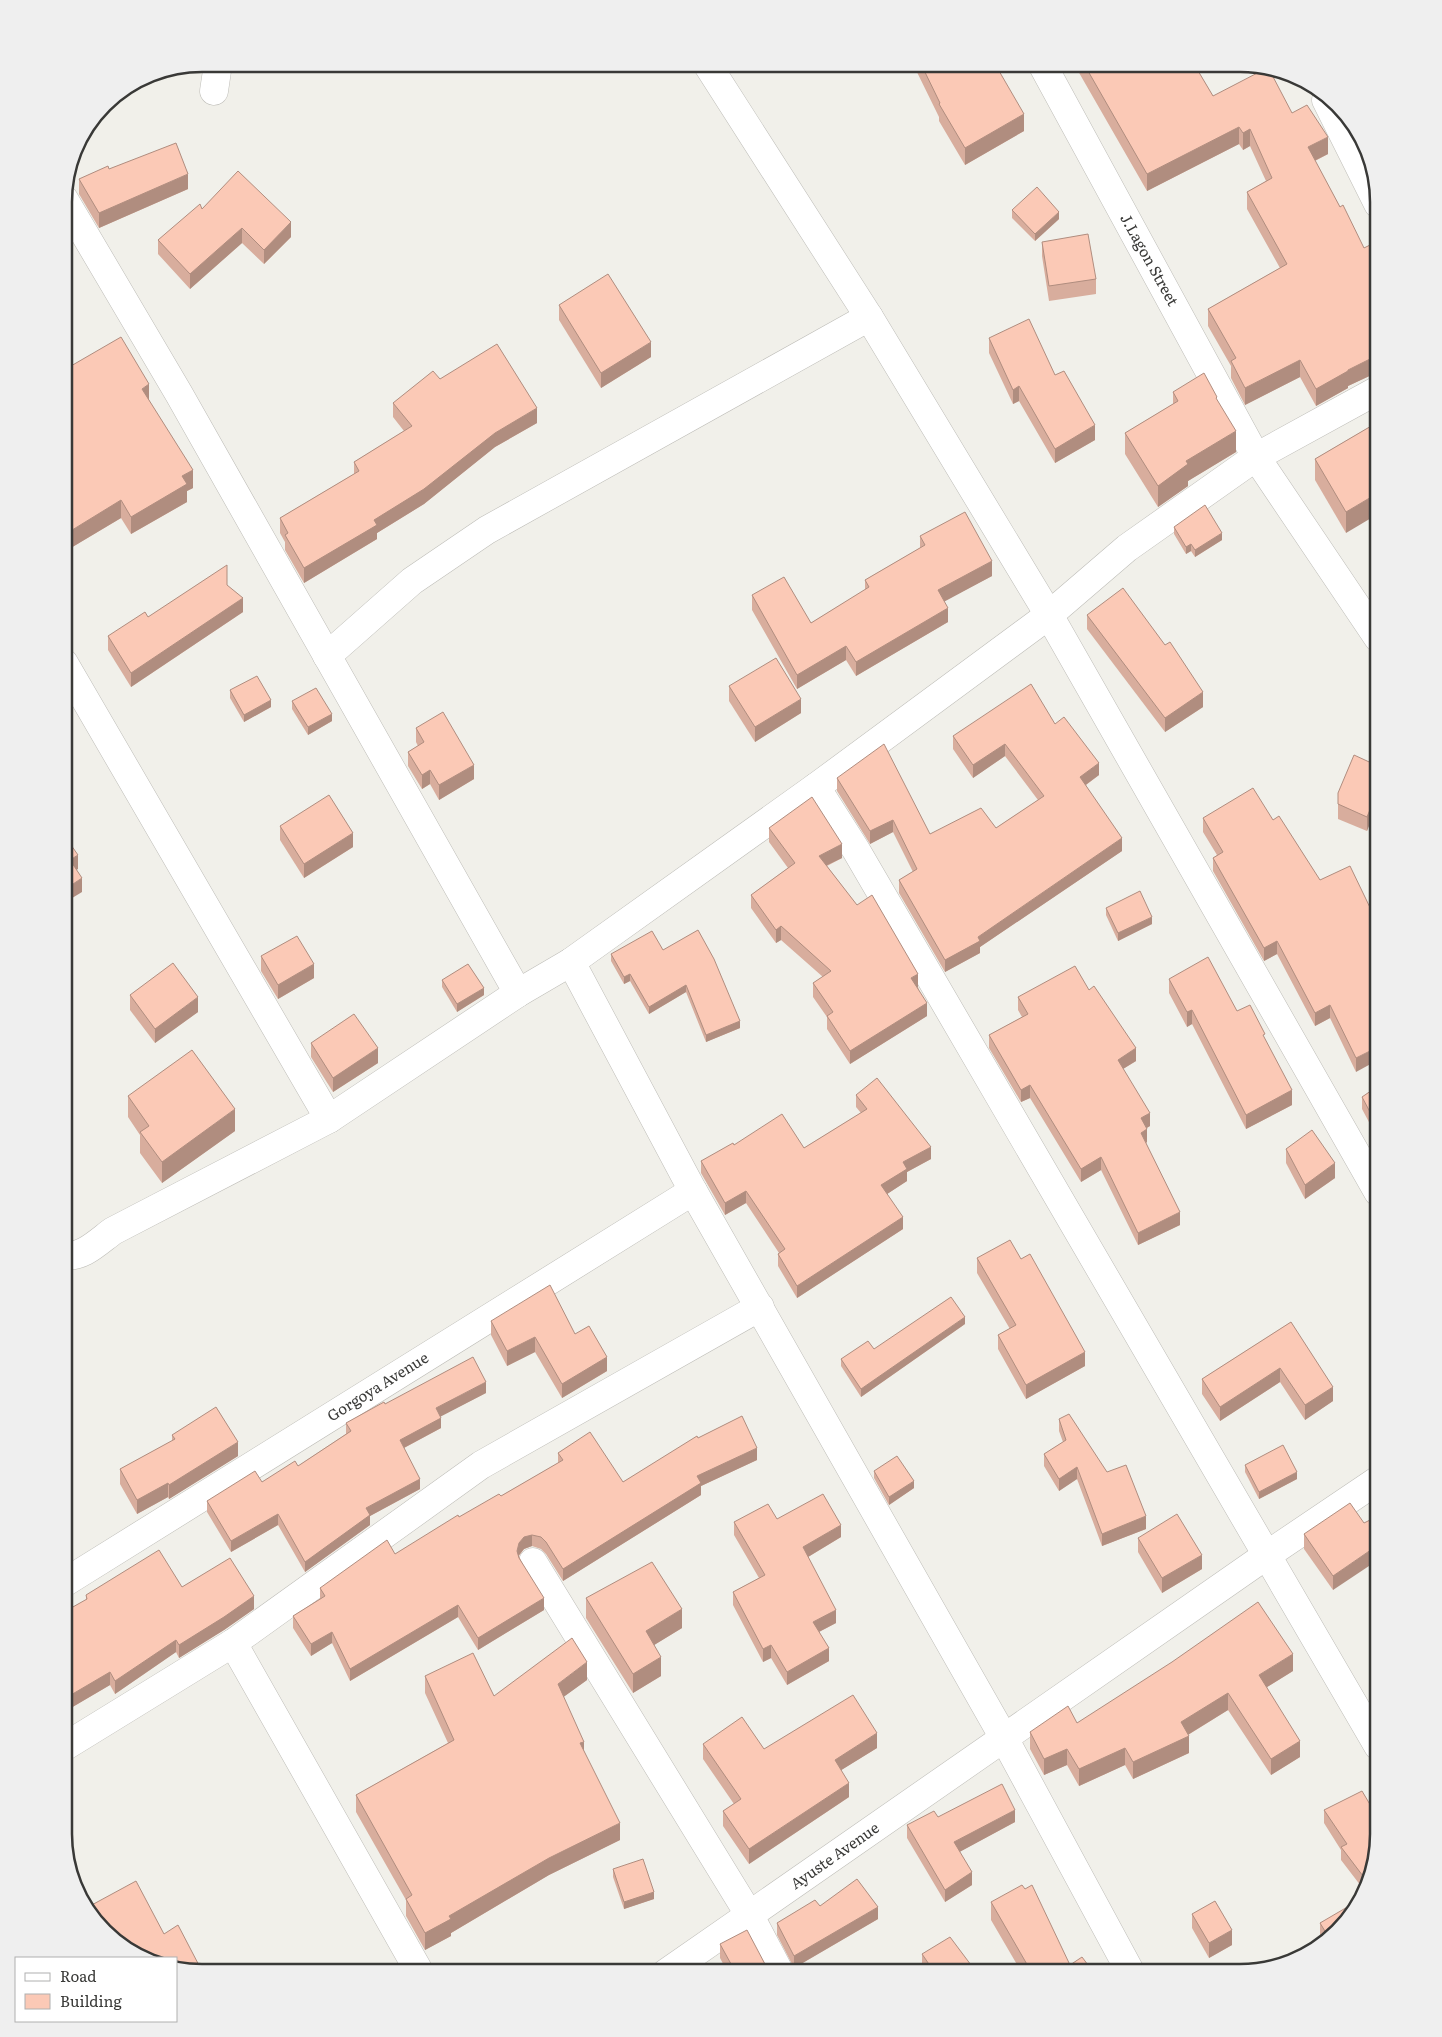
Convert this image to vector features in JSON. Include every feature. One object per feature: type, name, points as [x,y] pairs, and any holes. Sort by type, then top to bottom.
[{"type":"street","points":[[214,91],[217,72]]},
{"type":"street","points":[[712,72],[868,317],[1049,616],[1370,1178]]},
{"type":"street","name":"J.Lagon Street","points":[[1047,73],[1256,457],[1370,626]]},
{"type":"street","points":[[1330,109],[1368,183]]},
{"type":"street","points":[[73,214],[179,394],[518,993]]},
{"type":"street","points":[[327,656],[412,580],[478,536],[868,317]]},
{"type":"street","points":[[72,1255],[84,1251],[113,1231],[329,1119],[518,993],[571,962],[816,787],[1049,616],[1127,548],[1256,457],[1370,394]]},
{"type":"street","points":[[73,678],[329,1119]]},
{"type":"street","points":[[816,787],[856,850],[1370,1732]]},
{"type":"street","points":[[571,962],[693,1191],[1004,1738],[1126,1964]]},
{"type":"street","name":"Gorgoya Avenue","points":[[72,1578],[693,1191]]},
{"type":"street","points":[[72,1742],[233,1643],[481,1465],[760,1307]]},
{"type":"street","name":"Ayuste Avenue","points":[[679,1964],[1370,1485]]},
{"type":"street","points":[[533,1562],[750,1916],[775,1964]]},
{"type":"street","points":[[233,1643],[415,1964]]},
{"type":"building","points":[[925,73],[1000,73],[1024,114],[965,148]]},
{"type":"building","points":[[1089,73],[1199,73],[1213,96],[1256,74],[1265,75],[1273,77],[1292,113],[1307,105],[1328,137],[1308,147],[1340,207],[1343,205],[1364,248],[1370,245],[1370,359],[1316,389],[1300,360],[1245,388],[1231,361],[1236,358],[1208,309],[1287,264],[1247,192],[1272,178],[1250,129],[1243,133],[1239,127],[1147,174]]},
{"type":"building","points":[[176,143],[188,174],[99,213],[79,179],[108,166],[109,169]]},
{"type":"building","points":[[238,171],[291,222],[264,250],[242,228],[190,274],[158,240],[200,204],[202,209]]},
{"type":"building","points":[[1037,187],[1059,212],[1035,234],[1012,210]]},
{"type":"building","points":[[1088,234],[1096,279],[1049,286],[1042,242]]},
{"type":"building","points":[[608,274],[651,342],[601,373],[559,305]]},
{"type":"building","points":[[1029,319],[1055,375],[1064,371],[1095,425],[1055,449],[1019,386],[1013,390],[989,338]]},
{"type":"building","points":[[121,337],[149,384],[142,389],[193,470],[182,476],[187,484],[131,517],[121,500],[73,530],[73,365]]},
{"type":"building","points":[[497,344],[537,408],[495,433],[424,489],[374,520],[377,525],[304,568],[285,535],[288,533],[280,518],[359,471],[354,462],[412,426],[393,403],[433,371],[440,379]]},
{"type":"building","points":[[1204,373],[1216,398],[1236,431],[1186,461],[1188,464],[1158,486],[1125,433],[1178,401],[1173,392]]},
{"type":"building","points":[[1370,427],[1370,498],[1346,512],[1315,459]]},
{"type":"building","points":[[1205,505],[1222,533],[1195,550],[1191,544],[1186,547],[1174,527]]},
{"type":"building","points":[[965,512],[992,561],[938,590],[948,608],[856,662],[846,646],[797,675],[752,595],[784,577],[811,623],[869,587],[865,580],[925,545],[920,536]]},
{"type":"building","points":[[227,565],[227,585],[243,598],[131,673],[108,636],[145,612],[148,617]]},
{"type":"building","points":[[1123,588],[1165,645],[1170,642],[1203,692],[1165,718],[1087,615]]},
{"type":"building","points":[[776,658],[801,699],[755,727],[729,686]]},
{"type":"building","points":[[257,676],[271,700],[244,715],[230,690]]},
{"type":"building","points":[[1031,684],[1055,724],[1064,717],[1099,763],[1080,777],[1122,838],[978,937],[980,941],[945,960],[899,880],[917,869],[893,820],[870,831],[837,778],[884,744],[930,834],[981,808],[996,828],[1044,796],[1005,744],[973,765],[953,736]]},
{"type":"building","points":[[316,688],[332,714],[308,727],[292,701]]},
{"type":"building","points":[[443,712],[474,765],[439,785],[430,770],[422,775],[408,752],[424,742],[416,728]]},
{"type":"building","points":[[1354,755],[1370,762],[1370,810],[1367,817],[1338,804],[1338,793]]},
{"type":"building","points":[[1253,788],[1273,820],[1279,816],[1320,880],[1350,866],[1370,907],[1370,1051],[1356,1058],[1330,1005],[1315,1013],[1277,941],[1264,948],[1213,858],[1223,852],[1203,818]]},
{"type":"building","points":[[329,795],[353,833],[304,864],[280,826]]},
{"type":"building","points":[[812,797],[842,844],[819,856],[857,905],[872,895],[918,974],[911,978],[927,1003],[850,1051],[827,1016],[833,1012],[813,983],[831,971],[781,926],[776,930],[751,895],[795,863],[769,828]]},
{"type":"building","points":[[73,847],[78,855],[73,858]]},
{"type":"building","points":[[73,864],[82,878],[73,884]]},
{"type":"building","points":[[1140,891],[1152,917],[1118,933],[1106,908]]},
{"type":"building","points":[[698,930],[714,959],[740,1021],[706,1035],[686,985],[649,1007],[630,974],[624,977],[611,954],[652,931],[663,950]]},
{"type":"building","points":[[297,936],[314,964],[278,985],[261,956]]},
{"type":"building","points":[[1208,957],[1237,1011],[1250,1005],[1265,1034],[1263,1035],[1292,1090],[1246,1115],[1192,1010],[1187,1012],[1169,979]]},
{"type":"building","points":[[173,963],[198,997],[155,1029],[130,995]]},
{"type":"building","points":[[468,964],[484,988],[457,1004],[442,980]]},
{"type":"building","points":[[1075,966],[1089,990],[1094,986],[1136,1048],[1118,1060],[1150,1113],[1141,1118],[1147,1129],[1141,1133],[1180,1212],[1138,1233],[1101,1157],[1081,1169],[1030,1085],[1021,1090],[989,1035],[1028,1014],[1018,997]]},
{"type":"building","points":[[354,1014],[378,1048],[333,1078],[311,1043]]},
{"type":"building","points":[[192,1050],[235,1109],[162,1162],[140,1132],[149,1126],[128,1096]]},
{"type":"building","points":[[877,1078],[931,1147],[903,1162],[907,1169],[881,1185],[903,1217],[797,1286],[778,1254],[785,1249],[746,1191],[725,1203],[701,1161],[733,1143],[734,1145],[782,1114],[804,1148],[867,1109],[856,1095]]},
{"type":"building","points":[[1370,1092],[1370,1112],[1362,1097]]},
{"type":"building","points":[[1312,1130],[1335,1163],[1305,1185],[1286,1149]]},
{"type":"building","points":[[1010,1240],[1021,1259],[1030,1254],[1085,1352],[1026,1385],[998,1335],[1016,1325],[977,1258]]},
{"type":"building","points":[[550,1285],[575,1334],[589,1326],[607,1357],[562,1384],[535,1337],[507,1351],[491,1321]]},
{"type":"building","points":[[951,1297],[965,1317],[861,1389],[841,1359],[868,1341],[874,1349]]},
{"type":"building","points":[[1291,1322],[1333,1387],[1305,1405],[1280,1368],[1220,1407],[1202,1379]]},
{"type":"building","points":[[473,1357],[486,1382],[436,1408],[441,1418],[400,1440],[420,1479],[366,1508],[370,1515],[305,1562],[278,1514],[231,1541],[207,1501],[255,1471],[262,1482],[295,1461],[298,1466],[351,1431],[346,1423]]},
{"type":"building","points":[[216,1407],[238,1442],[169,1485],[168,1483],[137,1500],[120,1469],[175,1439],[172,1435]]},
{"type":"building","points":[[1069,1414],[1107,1472],[1126,1465],[1146,1516],[1102,1534],[1077,1467],[1059,1479],[1044,1454],[1066,1440],[1059,1419]]},
{"type":"building","points":[[742,1416],[757,1448],[697,1476],[701,1483],[563,1569],[541,1537],[532,1535],[524,1537],[519,1543],[517,1551],[519,1558],[544,1598],[478,1638],[458,1605],[350,1669],[332,1632],[311,1644],[293,1616],[325,1596],[320,1588],[387,1540],[395,1554],[458,1515],[459,1517],[499,1494],[501,1496],[563,1460],[558,1453],[590,1432],[623,1482],[697,1436],[698,1438]]},
{"type":"building","points":[[1283,1445],[1297,1472],[1259,1492],[1245,1465]]},
{"type":"building","points":[[897,1456],[914,1481],[889,1497],[874,1471]]},
{"type":"building","points":[[823,1494],[841,1525],[803,1547],[836,1610],[813,1622],[829,1648],[787,1672],[771,1645],[763,1649],[733,1592],[765,1575],[734,1522],[768,1504],[777,1519]]},
{"type":"building","points":[[1350,1503],[1364,1523],[1370,1520],[1370,1551],[1333,1576],[1304,1534]]},
{"type":"building","points":[[1177,1514],[1202,1555],[1162,1578],[1138,1538]]},
{"type":"building","points":[[159,1550],[182,1587],[230,1558],[254,1596],[179,1645],[176,1640],[115,1681],[110,1672],[72,1694],[72,1607],[87,1599],[86,1595]]},
{"type":"building","points":[[652,1562],[682,1609],[646,1631],[661,1657],[633,1674],[586,1598]]},
{"type":"building","points":[[1258,1602],[1293,1654],[1259,1675],[1300,1741],[1271,1759],[1228,1693],[1181,1722],[1189,1736],[1133,1762],[1125,1748],[1079,1769],[1067,1749],[1044,1759],[1030,1732],[1068,1706],[1077,1723],[1172,1662]]},
{"type":"building","points":[[572,1638],[587,1662],[558,1684],[584,1742],[580,1743],[620,1823],[549,1858],[449,1916],[451,1919],[425,1933],[406,1899],[412,1895],[356,1795],[454,1740],[425,1676],[473,1653],[494,1696]]},
{"type":"building","points":[[853,1695],[877,1733],[835,1760],[849,1783],[749,1849],[723,1811],[741,1799],[703,1744],[742,1717],[764,1749]]},
{"type":"building","points":[[1002,1784],[1015,1810],[954,1842],[972,1872],[945,1890],[907,1825],[934,1811],[938,1817]]},
{"type":"building","points":[[1362,1791],[1370,1804],[1370,1835],[1363,1876],[1341,1847],[1347,1844],[1324,1810]]},
{"type":"building","points":[[643,1859],[654,1892],[624,1902],[613,1869]]},
{"type":"building","points":[[857,1879],[878,1907],[794,1956],[777,1923],[815,1900],[820,1906]]},
{"type":"building","points":[[136,1881],[164,1934],[178,1925],[198,1964],[178,1962],[178,1957],[159,1957],[137,1947],[110,1927],[93,1904]]},
{"type":"building","points":[[1022,1885],[1025,1889],[1032,1885],[1070,1964],[1027,1964],[991,1902]]},
{"type":"building","points":[[1215,1901],[1232,1930],[1209,1943],[1192,1914]]},
{"type":"building","points":[[1348,1907],[1326,1932],[1320,1923]]},
{"type":"building","points":[[747,1930],[765,1964],[731,1964],[720,1944]]},
{"type":"building","points":[[950,1937],[970,1964],[929,1964],[922,1954]]},
{"type":"building","points":[[1082,1957],[1087,1964],[1072,1964]]}]
